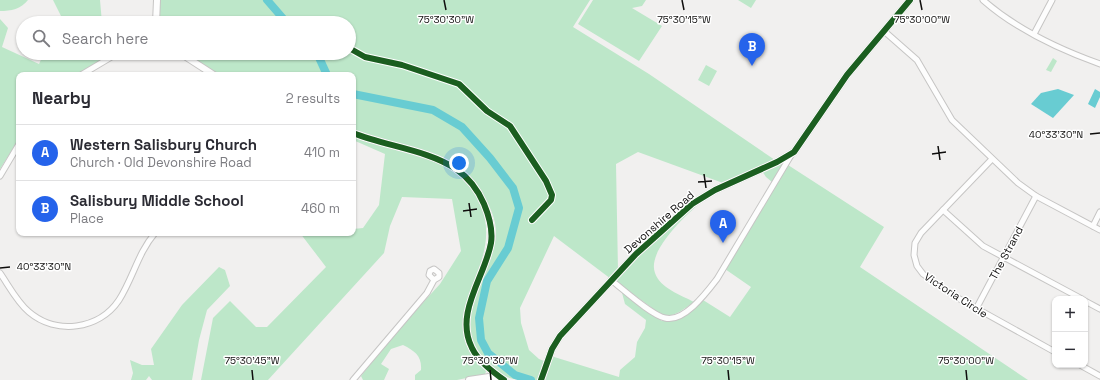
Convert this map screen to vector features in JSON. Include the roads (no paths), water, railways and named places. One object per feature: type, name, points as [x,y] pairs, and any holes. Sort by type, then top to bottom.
[{"type":"street","points":[[156,16],[157,0]]},
{"type":"street","name":"Devonshire Road","points":[[541,380],[552,349],[560,336],[636,254],[700,199],[715,190],[777,162],[794,152],[837,88],[910,0]]},
{"type":"street","points":[[983,0],[1009,19],[1034,34],[1073,54],[1100,64]]},
{"type":"street","points":[[1034,34],[1052,0]]},
{"type":"street","points":[[884,30],[917,60],[952,120],[992,159],[1018,183],[1036,196],[1100,230]]},
{"type":"street","points":[[86,72],[106,60]]},
{"type":"street","points":[[191,60],[209,72]]},
{"type":"street","points":[[356,134],[372,141],[438,160],[460,172],[477,190],[488,215],[491,242],[470,301],[467,330],[472,348],[477,356],[504,380]]},
{"type":"street","points":[[0,176],[16,149]]},
{"type":"street","points":[[611,280],[658,316],[668,319],[680,316],[702,297],[717,278],[794,152]]},
{"type":"street","name":"Victoria Circle","points":[[992,159],[918,238],[914,249],[915,260],[919,270],[927,278],[976,309],[1052,350]]},
{"type":"street","name":"The Strand","points":[[976,309],[1036,196]]},
{"type":"street","points":[[943,210],[977,242],[1076,296]]},
{"type":"street","points":[[1093,226],[1100,212]]},
{"type":"street","points":[[0,273],[22,304],[34,316],[45,322],[59,326],[84,325],[103,317],[115,306],[120,299],[141,254],[153,236]]},
{"type":"street","points":[[353,380],[427,293],[434,280]]},
{"type":"street","points":[[1088,303],[1100,309]]},
{"type":"street","points":[[1085,368],[1100,376]]},
{"type":"street","points":[[469,380],[489,377],[500,380]]},
{"type":"water","points":[[1058,89],[1074,95],[1053,118],[1031,104],[1041,93]]},
{"type":"water","points":[[1095,89],[1100,92],[1100,97],[1095,108],[1088,104]]},
{"type":"waterway","points":[[267,0],[281,16]]},
{"type":"waterway","points":[[320,60],[326,72]]},
{"type":"waterway","points":[[356,95],[433,110],[462,127],[490,158],[513,188],[519,208],[508,248],[487,281],[479,318],[481,340],[488,353],[515,375],[531,380]]},
{"type":"place","name":"Salisbury Middle School","points":[[752,66]]},
{"type":"place","name":"Western Salisbury Church","points":[[723,243]]}]
